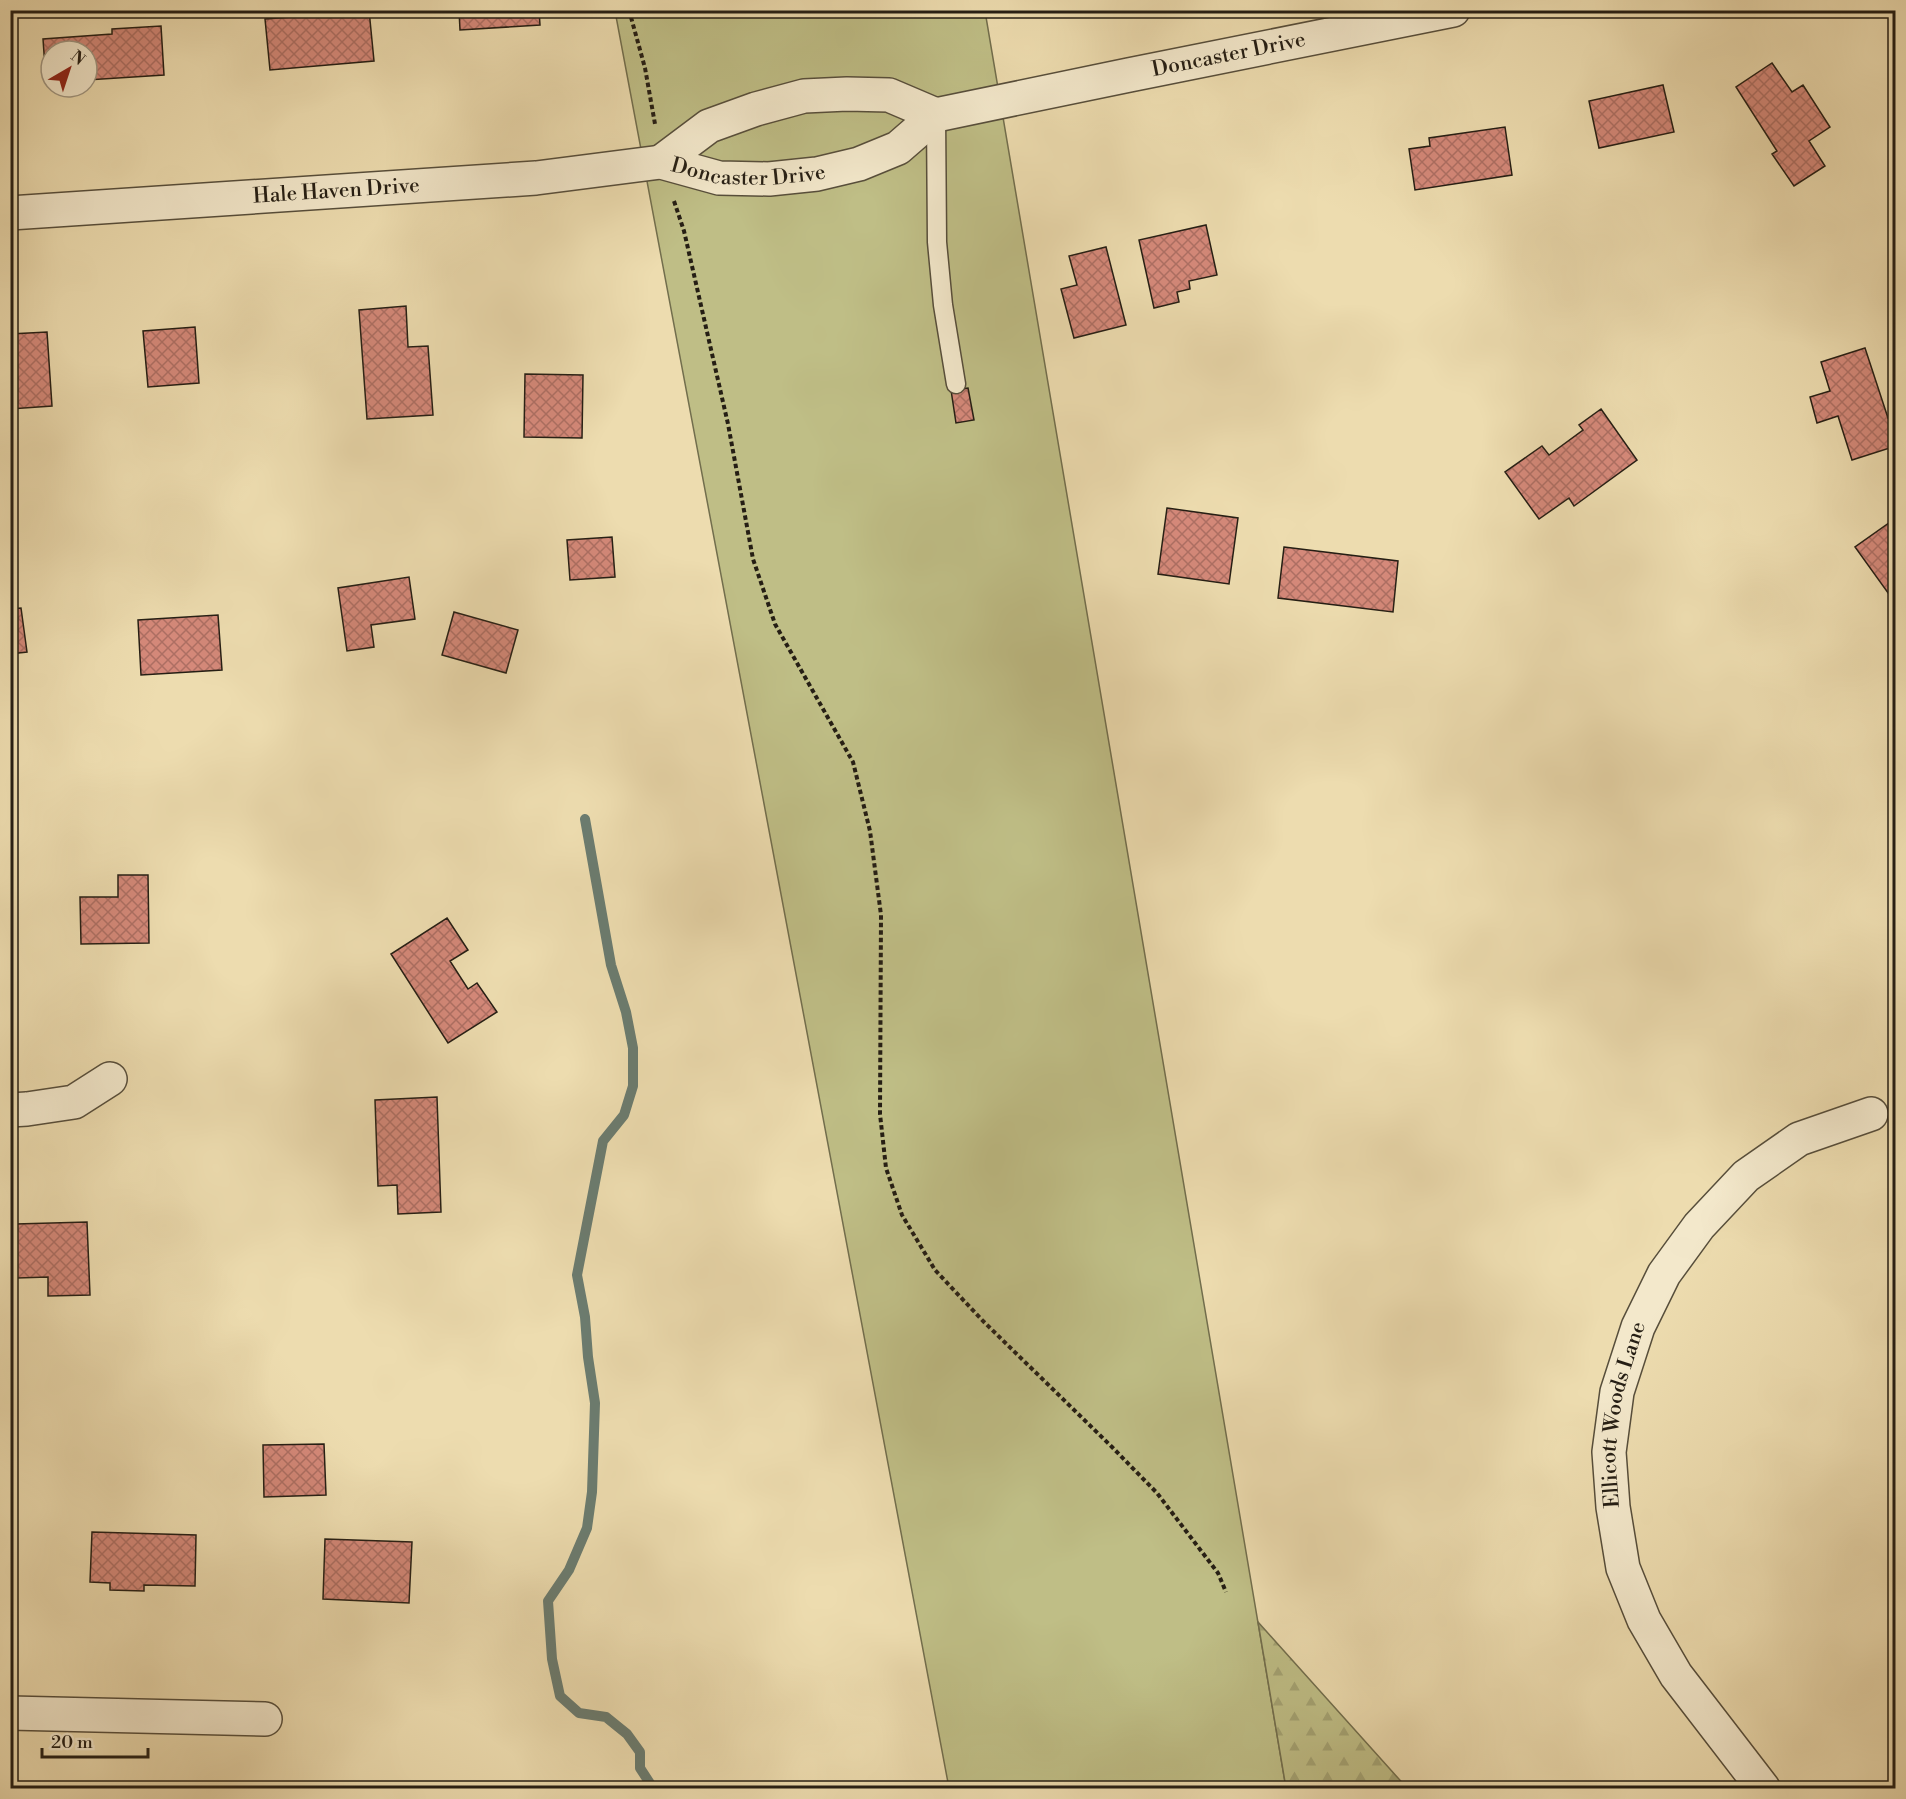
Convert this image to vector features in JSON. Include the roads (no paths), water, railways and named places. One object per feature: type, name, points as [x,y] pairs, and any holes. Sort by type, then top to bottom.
[{"type":"street","name":"Doncaster Drive","points":[[661,162],[719,178],[769,179],[817,174],[859,164],[898,148],[936,115],[1453,10]]},
{"type":"street","name":"Doncaster Drive","points":[[661,162],[709,126],[756,109],[804,96],[890,95],[936,115]]},
{"type":"street","name":"Hale Haven Drive","points":[[10,213],[536,178],[661,162]]},
{"type":"street","points":[[10,1110],[74,1102],[110,1079]]},
{"type":"street","name":"Ellicott Woods Lane","points":[[1763,1788],[1676,1675],[1644,1620],[1623,1568],[1613,1507],[1609,1452],[1617,1392],[1643,1316],[1664,1274],[1699,1226],[1746,1176],[1799,1139],[1871,1114]]},
{"type":"street","points":[[10,1713],[265,1719]]},
{"type":"lane","points":[[936,115],[937,242],[943,305],[956,384]]},
{"type":"waterway","points":[[585,819],[611,965],[626,1012],[633,1048],[633,1086],[624,1115],[603,1141],[577,1275],[585,1317],[595,1403],[592,1492],[587,1528],[569,1570],[548,1601],[552,1659],[560,1696],[579,1713],[606,1717],[627,1734],[640,1752],[640,1768],[653,1788]]}]
